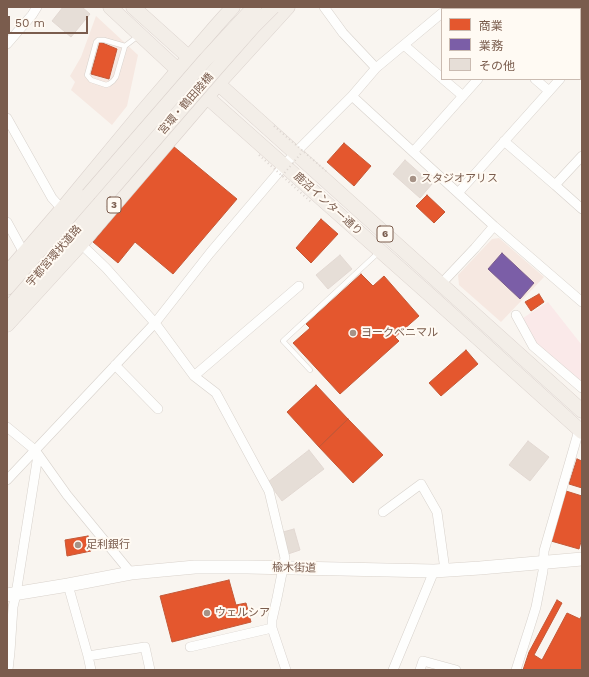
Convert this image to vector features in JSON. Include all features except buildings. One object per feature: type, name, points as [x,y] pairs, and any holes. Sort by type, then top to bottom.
[{"type":"main road","name":"鹿沼インター通り","points":[[110,7],[207,97],[283,171],[380,251],[581,431]]},
{"type":"main road","name":"鹿沼インター通り","points":[[133,7],[218,84],[299,152],[441,284],[582,411]]},
{"type":"main road","points":[[7,273],[233,7]]},
{"type":"main road","name":"宮環・鶴田陸橋","points":[[95,199],[206,59],[254,7]]},
{"type":"main road","name":"宮環・鶴田陸橋","points":[[95,199],[273,7]]},
{"type":"main road","name":"3","points":[[7,325],[80,244],[218,84],[288,7]]},
{"type":"main road","name":"宇都宮環状道路","points":[[7,288],[95,199]]},
{"type":"main road","name":"宇都宮環状道路","points":[[7,310],[95,199]]},
{"type":"street","points":[[7,44],[37,7]]},
{"type":"street","points":[[324,7],[343,33],[376,68]]},
{"type":"street","points":[[7,480],[37,453],[115,365],[155,323],[210,252],[376,68],[441,14]]},
{"type":"street","points":[[404,45],[441,76]]},
{"type":"street","points":[[445,80],[463,96]]},
{"type":"street","points":[[413,152],[477,80]]},
{"type":"street","points":[[536,80],[549,92]]},
{"type":"street","points":[[458,193],[559,80]]},
{"type":"street","points":[[352,96],[494,226],[582,302]]},
{"type":"street","points":[[7,118],[52,198],[62,209]]},
{"type":"street","points":[[504,141],[582,210]]},
{"type":"street","points":[[555,185],[582,156]]},
{"type":"street","points":[[7,222],[24,253]]},
{"type":"street","points":[[441,284],[494,226]]},
{"type":"street","points":[[80,244],[106,268],[155,323],[194,376],[216,393],[269,491],[284,558],[272,628],[286,670]]},
{"type":"street","points":[[194,376],[299,286]]},
{"type":"street","points":[[516,315],[533,346],[582,388]]},
{"type":"street","points":[[115,365],[158,409]]},
{"type":"street","points":[[7,428],[37,453],[67,495],[131,573]]},
{"type":"street","points":[[516,670],[536,607],[543,571],[544,551],[581,431]]},
{"type":"street","points":[[8,670],[13,607],[12,594],[37,453]]},
{"type":"street","points":[[383,512],[420,484],[437,512],[440,571],[393,670]]},
{"type":"street","name":"楡木街道","points":[[12,594],[131,573],[202,567],[283,567],[440,571],[582,559]]},
{"type":"street","points":[[68,585],[91,670]]},
{"type":"street","points":[[190,647],[272,628]]},
{"type":"street","points":[[88,656],[145,647],[150,670]]},
{"type":"street","points":[[420,670],[423,661],[456,670]]},
{"type":"lane","points":[[125,46],[104,40],[98,40],[96,42],[87,75],[91,80],[106,85],[113,81],[116,77],[125,46],[140,35]]},
{"type":"lane","points":[[310,370],[283,341],[380,251]]},
{"type":"path","points":[[274,126],[299,152],[326,171]]},
{"type":"path","points":[[283,171],[299,152]]},
{"type":"path","points":[[259,155],[283,171],[311,202]]},
{"type":"shaded area","points":[[96,16],[138,55],[127,106],[112,125],[71,90],[75,82],[70,76],[81,57]]},
{"type":"shaded area","points":[[499,238],[544,277],[501,322],[459,285],[458,275],[492,239]]},
{"type":"shaded area","points":[[548,302],[582,344],[582,383],[535,343],[523,318]]},
{"type":"place","name":"スタジオアリス","points":[[413,179]]},
{"type":"place","name":"ヨークベニマル","points":[[353,333]]},
{"type":"place","name":"足利銀行","points":[[78,545]]},
{"type":"place","name":"ウェルシア","points":[[207,613]]}]
